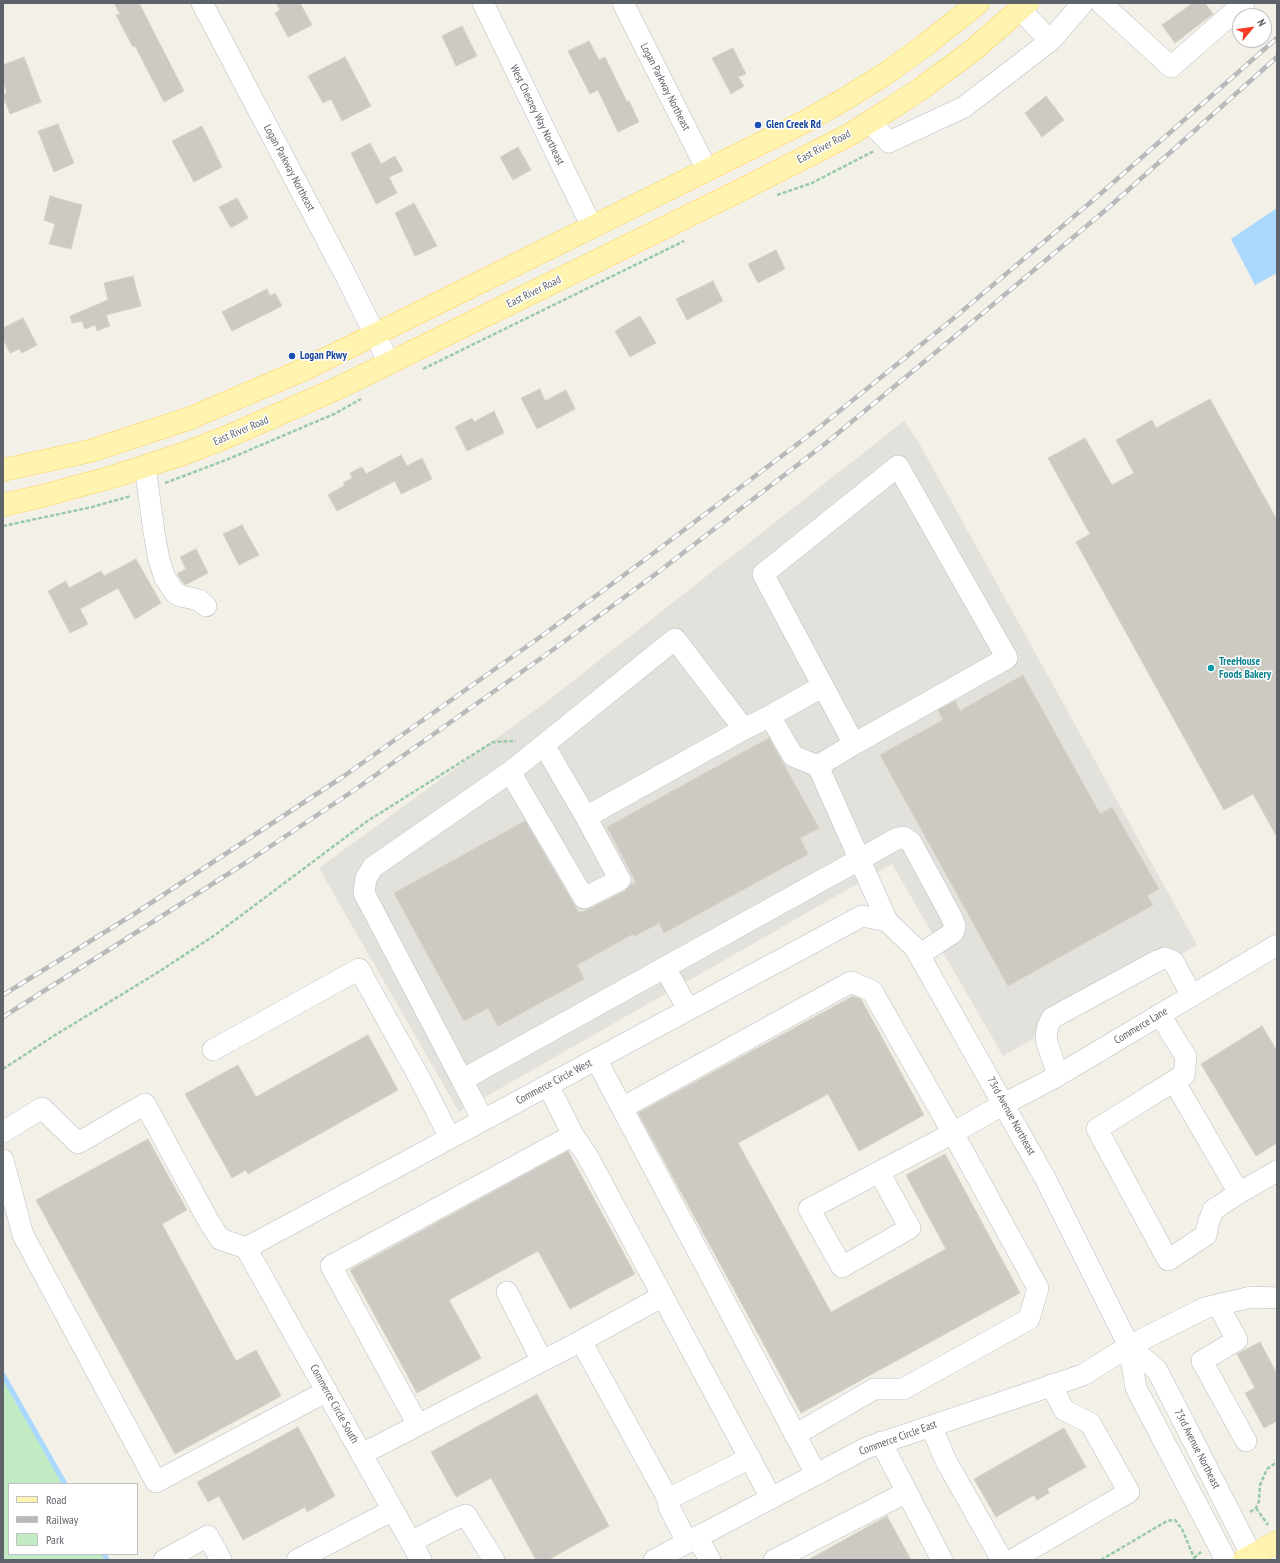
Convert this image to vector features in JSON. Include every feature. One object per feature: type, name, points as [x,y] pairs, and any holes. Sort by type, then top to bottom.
[{"type":"main road","points":[[3,470],[90,451],[188,419],[305,368],[801,124],[845,100],[885,74],[945,30],[978,3]]},
{"type":"main road","name":"East River Road","points":[[3,505],[49,494],[186,453],[288,411],[389,363],[737,192],[849,135],[919,90],[966,56],[1023,6]]},
{"type":"main road","points":[[1250,1558],[1273,1534]]},
{"type":"street","name":"Logan Parkway Northeast","points":[[202,3],[375,333],[389,363]]},
{"type":"street","name":"West Chesney Way Northeast","points":[[483,3],[592,227]]},
{"type":"street","points":[[623,3],[707,170]]},
{"type":"street","points":[[870,122],[889,142],[964,107],[1050,42],[1083,3]]},
{"type":"street","points":[[1101,3],[1171,67],[1244,3]]},
{"type":"street","points":[[1023,6],[1050,42]]},
{"type":"street","points":[[144,466],[159,560],[165,578],[175,593],[199,600],[206,606]]},
{"type":"street","points":[[818,766],[854,744],[1007,658],[898,466],[763,574],[854,744]]},
{"type":"street","points":[[483,1120],[364,894],[366,878],[373,867],[510,772],[675,639],[744,729]]},
{"type":"street","points":[[586,817],[823,686]]},
{"type":"street","points":[[770,716],[793,756],[818,766],[887,921]]},
{"type":"street","points":[[510,772],[584,898],[620,880],[586,817],[544,745]]},
{"type":"street","points":[[462,1080],[898,838],[903,837],[911,842],[955,926],[954,931],[951,934],[919,954]]},
{"type":"street","name":"Commerce Circle West","points":[[246,1248],[862,916],[887,921]]},
{"type":"street","name":"73rd Avenue Northeast","points":[[887,921],[915,948],[919,954],[1045,1178],[1129,1346],[1136,1388],[1226,1560]]},
{"type":"street","name":"Commerce Lane","points":[[879,1172],[910,1228],[842,1267],[809,1209],[879,1172],[953,1133],[1058,1075],[1192,996],[1275,952]]},
{"type":"street","points":[[1058,1075],[1046,1036],[1048,1026],[1052,1018],[1165,958],[1174,961],[1192,996]]},
{"type":"street","points":[[665,968],[688,1009]]},
{"type":"street","points":[[213,1050],[359,969],[419,1077],[450,1138]]},
{"type":"street","points":[[622,1108],[851,982],[872,990],[1038,1288],[1029,1319],[903,1389],[874,1389],[795,1435]]},
{"type":"street","points":[[1160,1015],[1186,1058],[1184,1075],[1097,1129],[1168,1260],[1206,1235],[1213,1210],[1277,1171]]},
{"type":"street","points":[[596,1059],[816,1474]]},
{"type":"street","points":[[1174,1081],[1239,1193]]},
{"type":"street","points":[[548,1085],[573,1135],[588,1157],[771,1498]]},
{"type":"street","points":[[3,1132],[42,1108],[78,1143],[145,1104],[208,1220],[220,1239],[246,1248]]},
{"type":"street","points":[[418,1425],[331,1266],[573,1135]]},
{"type":"street","points":[[3,1160],[23,1235],[156,1482],[327,1391]]},
{"type":"street","name":"Commerce Circle South","points":[[246,1248],[421,1560]]},
{"type":"street","points":[[507,1292],[542,1361]]},
{"type":"street","points":[[362,1454],[581,1341],[663,1296]]},
{"type":"street","name":"Commerce Circle East","points":[[654,1560],[866,1448],[1083,1375],[1129,1346],[1205,1308],[1251,1297],[1277,1298]]},
{"type":"street","points":[[1218,1305],[1237,1340],[1202,1361],[1246,1441]]},
{"type":"street","points":[[581,1341],[668,1499],[669,1507],[692,1540],[710,1560]]},
{"type":"street","name":"73rd Avenue Northeast","points":[[1129,1346],[1157,1370],[1250,1558]]},
{"type":"street","points":[[1012,1560],[1129,1492],[1090,1423],[1064,1410],[1052,1385]]},
{"type":"street","points":[[931,1426],[946,1461],[1002,1560]]},
{"type":"street","points":[[881,1442],[942,1560]]},
{"type":"street","points":[[668,1499],[750,1458]]},
{"type":"street","points":[[774,1560],[907,1492]]},
{"type":"street","points":[[297,1560],[393,1510]]},
{"type":"street","points":[[411,1542],[453,1520],[466,1515],[494,1560]]},
{"type":"street","points":[[164,1560],[208,1536],[221,1560]]},
{"type":"path","points":[[3,1069],[215,935],[366,822],[493,742],[516,741]]},
{"type":"path","points":[[1273,1534],[1256,1508],[1259,1501],[1260,1485],[1263,1478],[1268,1469],[1277,1462]]},
{"type":"path","points":[[1101,1560],[1167,1521],[1175,1520],[1182,1528],[1195,1560]]},
{"type":"shaded area","points":[[904,421],[919,443],[1197,945],[1003,1056],[892,864],[459,1112],[319,868],[545,703]]},
{"type":"green space","points":[[3,1373],[64,1483],[8,1483],[8,1555],[106,1555],[108,1560],[3,1560]]},
{"type":"water","points":[[1277,208],[1277,273],[1255,285],[1231,239]]},
{"type":"building","points":[[114,3],[139,3],[184,91],[164,102],[135,46],[133,47],[116,15],[120,14]]},
{"type":"building","points":[[276,3],[300,3],[312,25],[288,37],[275,13],[280,10]]},
{"type":"building","points":[[1193,3],[1205,3],[1213,14],[1175,43],[1162,25]]},
{"type":"building","points":[[462,26],[477,56],[456,66],[442,36]]},
{"type":"building","points":[[589,41],[599,60],[605,57],[627,102],[629,101],[639,122],[618,132],[598,90],[590,94],[568,51]]},
{"type":"building","points":[[733,48],[746,74],[738,77],[744,86],[731,94],[712,58]]},
{"type":"building","points":[[24,57],[41,102],[10,114],[3,96],[3,94],[7,93],[3,81],[3,65]]},
{"type":"building","points":[[345,57],[371,106],[342,121],[331,99],[323,103],[308,76]]},
{"type":"building","points":[[1046,96],[1064,120],[1042,137],[1025,113]]},
{"type":"building","points":[[58,124],[74,163],[54,172],[38,131]]},
{"type":"building","points":[[202,126],[222,167],[194,182],[172,141]]},
{"type":"building","points":[[370,143],[381,164],[395,156],[403,171],[389,177],[397,193],[376,204],[351,153]]},
{"type":"building","points":[[518,147],[531,170],[513,180],[500,157]]},
{"type":"building","points":[[50,196],[82,205],[71,249],[49,244],[55,224],[44,220]]},
{"type":"building","points":[[237,198],[248,218],[231,228],[219,207]]},
{"type":"building","points":[[414,203],[437,246],[415,256],[395,213]]},
{"type":"building","points":[[776,250],[785,269],[758,283],[748,264]]},
{"type":"building","points":[[133,276],[141,306],[106,315],[110,326],[97,331],[95,325],[85,329],[82,321],[72,323],[70,316],[108,300],[104,283]]},
{"type":"building","points":[[713,281],[723,301],[687,320],[676,299]]},
{"type":"building","points":[[267,289],[270,296],[275,293],[282,306],[232,331],[222,312]]},
{"type":"building","points":[[640,316],[656,343],[630,357],[615,331]]},
{"type":"building","points":[[23,318],[37,345],[22,353],[19,349],[10,353],[3,339],[3,328]]},
{"type":"building","points":[[540,389],[545,401],[566,390],[575,409],[537,429],[521,398]]},
{"type":"building","name":"TreeHouse Foods Bakery","points":[[1210,399],[1277,520],[1277,837],[1253,794],[1224,810],[1076,542],[1090,534],[1048,458],[1085,438],[1112,485],[1134,473],[1116,440],[1152,420],[1156,428]]},
{"type":"building","points":[[494,411],[504,433],[467,451],[455,427],[472,418],[474,422]]},
{"type":"building","points":[[401,455],[407,466],[422,458],[432,479],[401,494],[395,481],[337,511],[328,495],[345,485],[343,483],[352,478],[350,473],[362,467],[366,474]]},
{"type":"building","points":[[242,525],[259,555],[239,565],[223,534]]},
{"type":"building","points":[[196,549],[208,573],[185,585],[177,574],[186,569],[180,557]]},
{"type":"building","points":[[136,559],[161,603],[135,619],[118,588],[80,609],[88,624],[70,633],[48,591],[66,581],[69,588],[101,571],[104,576]]},
{"type":"building","points":[[1023,675],[1100,814],[1112,807],[1159,889],[1147,896],[1153,905],[1008,986],[880,755],[943,720],[938,710],[955,701],[960,711]]},
{"type":"building","points":[[769,738],[819,828],[800,838],[808,854],[664,933],[659,923],[635,936],[633,934],[577,965],[584,979],[498,1026],[488,1008],[464,1021],[394,893],[525,821],[579,913],[589,909],[625,891],[636,882],[607,827]]},
{"type":"building","points":[[853,996],[861,999],[924,1115],[859,1151],[828,1094],[738,1143],[831,1312],[946,1249],[906,1175],[945,1154],[1020,1293],[801,1413],[638,1113]]},
{"type":"building","points":[[1262,1026],[1277,1051],[1277,1143],[1256,1156],[1201,1064]]},
{"type":"building","points":[[368,1035],[398,1090],[248,1174],[246,1170],[232,1178],[185,1094],[238,1065],[256,1097]]},
{"type":"building","points":[[148,1139],[187,1210],[162,1224],[236,1361],[256,1350],[281,1396],[175,1454],[36,1200]]},
{"type":"building","points":[[568,1151],[635,1274],[570,1309],[538,1251],[449,1300],[481,1358],[417,1393],[350,1270]]},
{"type":"building","points":[[1260,1342],[1277,1374],[1277,1421],[1264,1428],[1245,1393],[1255,1388],[1237,1354]]},
{"type":"building","points":[[537,1394],[609,1526],[548,1560],[536,1560],[491,1478],[456,1497],[431,1452]]},
{"type":"building","points":[[298,1427],[335,1496],[307,1512],[305,1507],[243,1540],[219,1496],[208,1502],[197,1482]]},
{"type":"building","points":[[1064,1428],[1086,1467],[1047,1489],[1049,1493],[1037,1500],[1034,1495],[996,1517],[974,1479]]},
{"type":"building","points":[[887,1516],[911,1560],[808,1560]]},
{"type":"waterway","points":[[3,1375],[64,1483]]},
{"type":"waterway","points":[[104,1555],[107,1560]]},
{"type":"railway","points":[[3,995],[134,914],[344,776],[543,635],[647,558],[816,430],[954,318],[1098,196],[1277,38]]},
{"type":"railway","points":[[3,1017],[250,860],[353,791],[554,649],[657,573],[826,443],[965,328],[1108,208],[1277,57]]},
{"type":"place","name":"Glen Creek Rd","points":[[758,125]]},
{"type":"place","name":"Logan Pkwy","points":[[292,356]]},
{"type":"place","name":"TreeHouse Foods Bakery","points":[[1211,668]]}]
